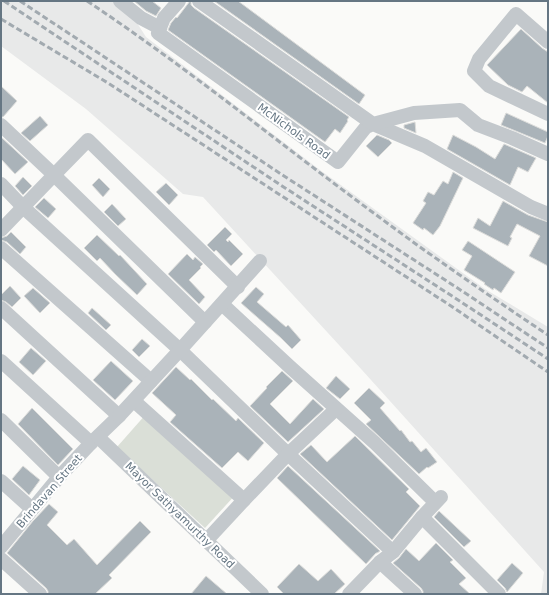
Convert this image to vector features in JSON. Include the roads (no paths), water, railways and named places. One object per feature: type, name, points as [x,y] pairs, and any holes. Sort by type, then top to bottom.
[{"type":"street","points":[[120,1],[141,18],[162,23],[179,1]]},
{"type":"street","points":[[200,1],[372,124],[425,146],[531,207],[548,214]]},
{"type":"street","points":[[548,42],[516,14],[479,59],[474,71],[489,86],[548,114]]},
{"type":"street","name":"McNichols Road","points":[[162,23],[158,33],[338,162],[366,127],[372,124]]},
{"type":"street","points":[[372,124],[414,113],[460,110],[478,125],[548,154]]},
{"type":"street","points":[[1,126],[54,174],[205,322]]},
{"type":"street","points":[[1,230],[88,140],[238,286]]},
{"type":"street","points":[[1,184],[23,207],[180,350],[393,552]]},
{"type":"street","points":[[1,248],[151,381]]},
{"type":"street","name":"Brindavan Street","points":[[1,547],[59,477],[134,401],[260,261]]},
{"type":"street","points":[[222,304],[438,499],[393,552],[380,562],[348,594]]},
{"type":"street","points":[[1,308],[119,416]]},
{"type":"street","name":"Mayor Sathyamurthy Road","points":[[1,361],[94,440],[206,541],[254,591]]},
{"type":"street","points":[[134,401],[244,500]]},
{"type":"street","points":[[206,541],[288,454],[336,408]]},
{"type":"street","points":[[1,420],[59,477]]},
{"type":"street","points":[[1,481],[32,510]]},
{"type":"street","points":[[422,517],[499,594]]},
{"type":"street","points":[[1,559],[40,594]]},
{"type":"street","points":[[380,562],[415,594]]},
{"type":"railway","points":[[4,1],[279,184],[548,359]]},
{"type":"railway","points":[[20,1],[284,176],[548,348]]},
{"type":"railway","points":[[87,1],[198,80],[342,190],[463,277],[548,335]]},
{"type":"railway","points":[[1,19],[108,83],[451,306],[548,372]]}]
